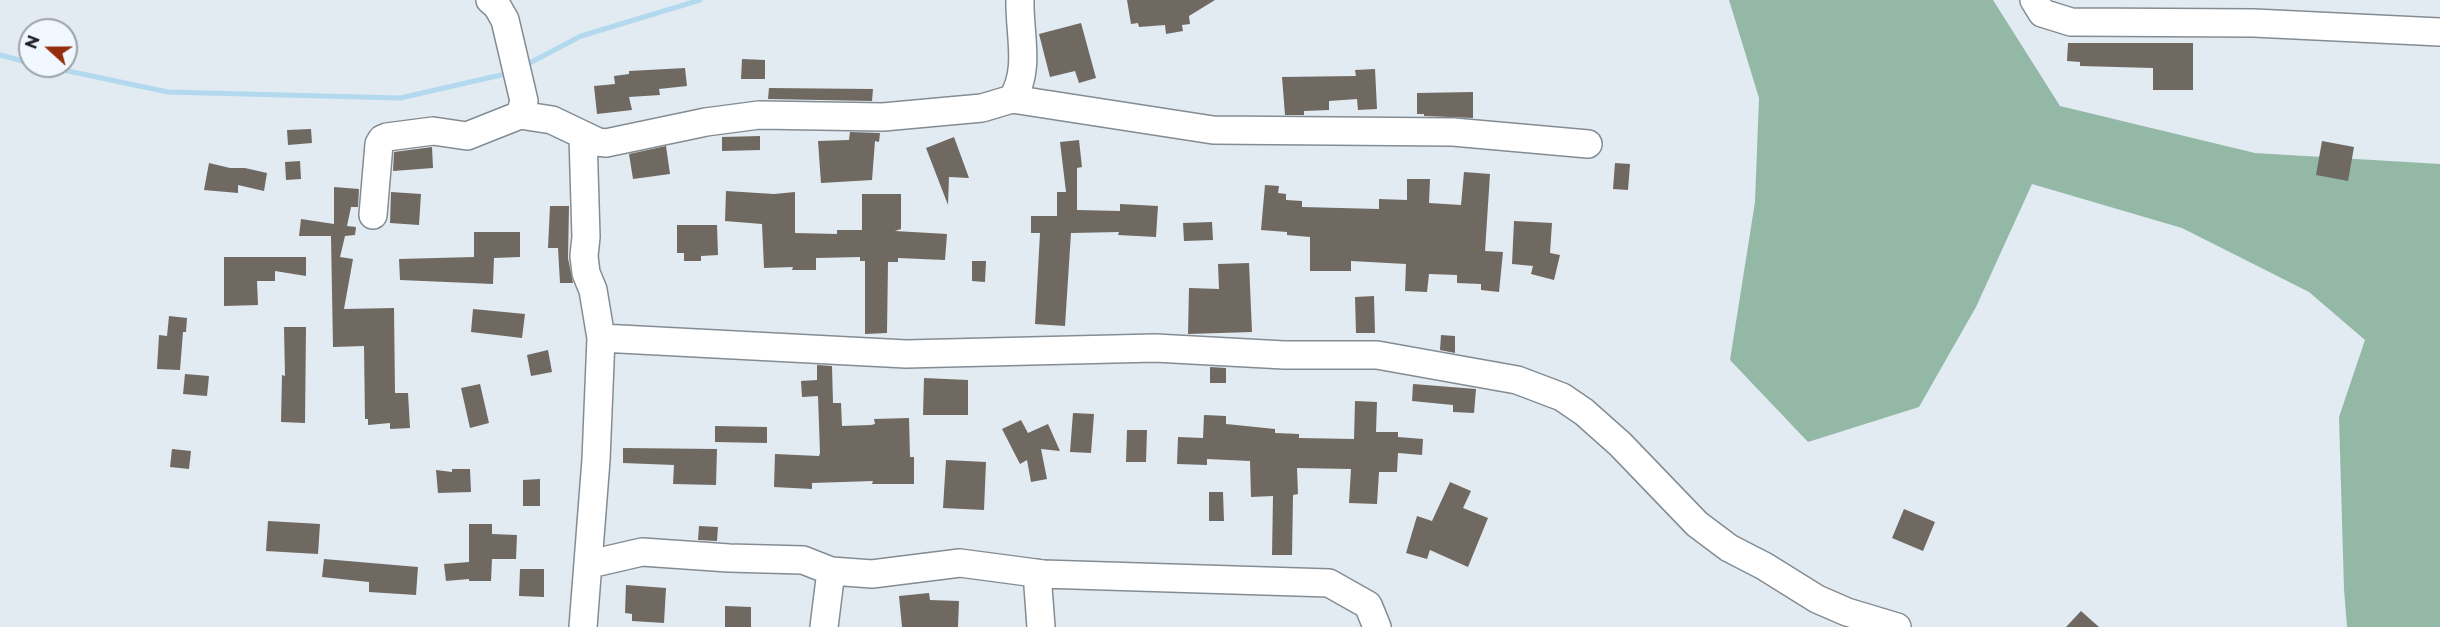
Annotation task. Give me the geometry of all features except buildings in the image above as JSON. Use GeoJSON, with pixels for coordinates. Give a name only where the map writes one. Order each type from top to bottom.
{"type":"FeatureCollection","features":[{"type":"Feature","properties":{"kind":"street"},"geometry":{"type":"LineString","coordinates":[[1012,99],[1023,75],[1020,0]]}},
{"type":"Feature","properties":{"kind":"street"},"geometry":{"type":"LineString","coordinates":[[2034,0],[2042,13],[2071,22],[2254,22],[2440,32]]}},
{"type":"Feature","properties":{"kind":"street"},"geometry":{"type":"LineString","coordinates":[[498,10],[525,101],[520,115]]}},
{"type":"Feature","properties":{"kind":"street"},"geometry":{"type":"LineString","coordinates":[[373,215],[379,144],[382,139],[433,131],[467,136],[520,115],[552,120],[583,136],[606,143],[705,122],[759,115],[883,117],[982,108],[1012,99],[1213,130],[1453,132],[1588,144]]}},
{"type":"Feature","properties":{"kind":"street"},"geometry":{"type":"LineString","coordinates":[[583,136],[586,237],[584,256],[586,273],[593,290],[601,338],[590,564],[583,627]]}},
{"type":"Feature","properties":{"kind":"street"},"geometry":{"type":"LineString","coordinates":[[601,338],[906,354],[1155,348],[1284,355],[1377,355],[1518,380],[1562,397],[1584,412],[1620,444],[1697,524],[1729,548],[1764,566],[1817,599],[1847,612],[1897,627]]}},
{"type":"Feature","properties":{"kind":"street"},"geometry":{"type":"LineString","coordinates":[[590,564],[642,552],[803,560],[831,571],[872,574],[960,563],[1037,573],[1329,583],[1368,605],[1377,627]]}},
{"type":"Feature","properties":{"kind":"street"},"geometry":{"type":"LineString","coordinates":[[824,627],[831,571]]}},
{"type":"Feature","properties":{"kind":"street"},"geometry":{"type":"LineString","coordinates":[[1037,573],[1041,627]]}},
{"type":"Feature","properties":{"kind":"green space"},"geometry":{"type":"Polygon","coordinates":[[[1729,0],[1993,0],[2060,106],[2255,153],[2440,164],[2440,627],[2347,627],[2339,417],[2365,340],[2309,292],[2182,228],[2032,184],[1976,307],[1919,407],[1808,442],[1730,360],[1755,202],[1759,98],[1729,0]]]}},
{"type":"Feature","properties":{"kind":"waterway"},"geometry":{"type":"LineString","coordinates":[[524,66],[581,36],[700,0]]}},
{"type":"Feature","properties":{"kind":"waterway"},"geometry":{"type":"LineString","coordinates":[[0,55],[18,60]]}},
{"type":"Feature","properties":{"kind":"waterway"},"geometry":{"type":"LineString","coordinates":[[78,73],[168,92],[400,98],[510,73]]}}]}
